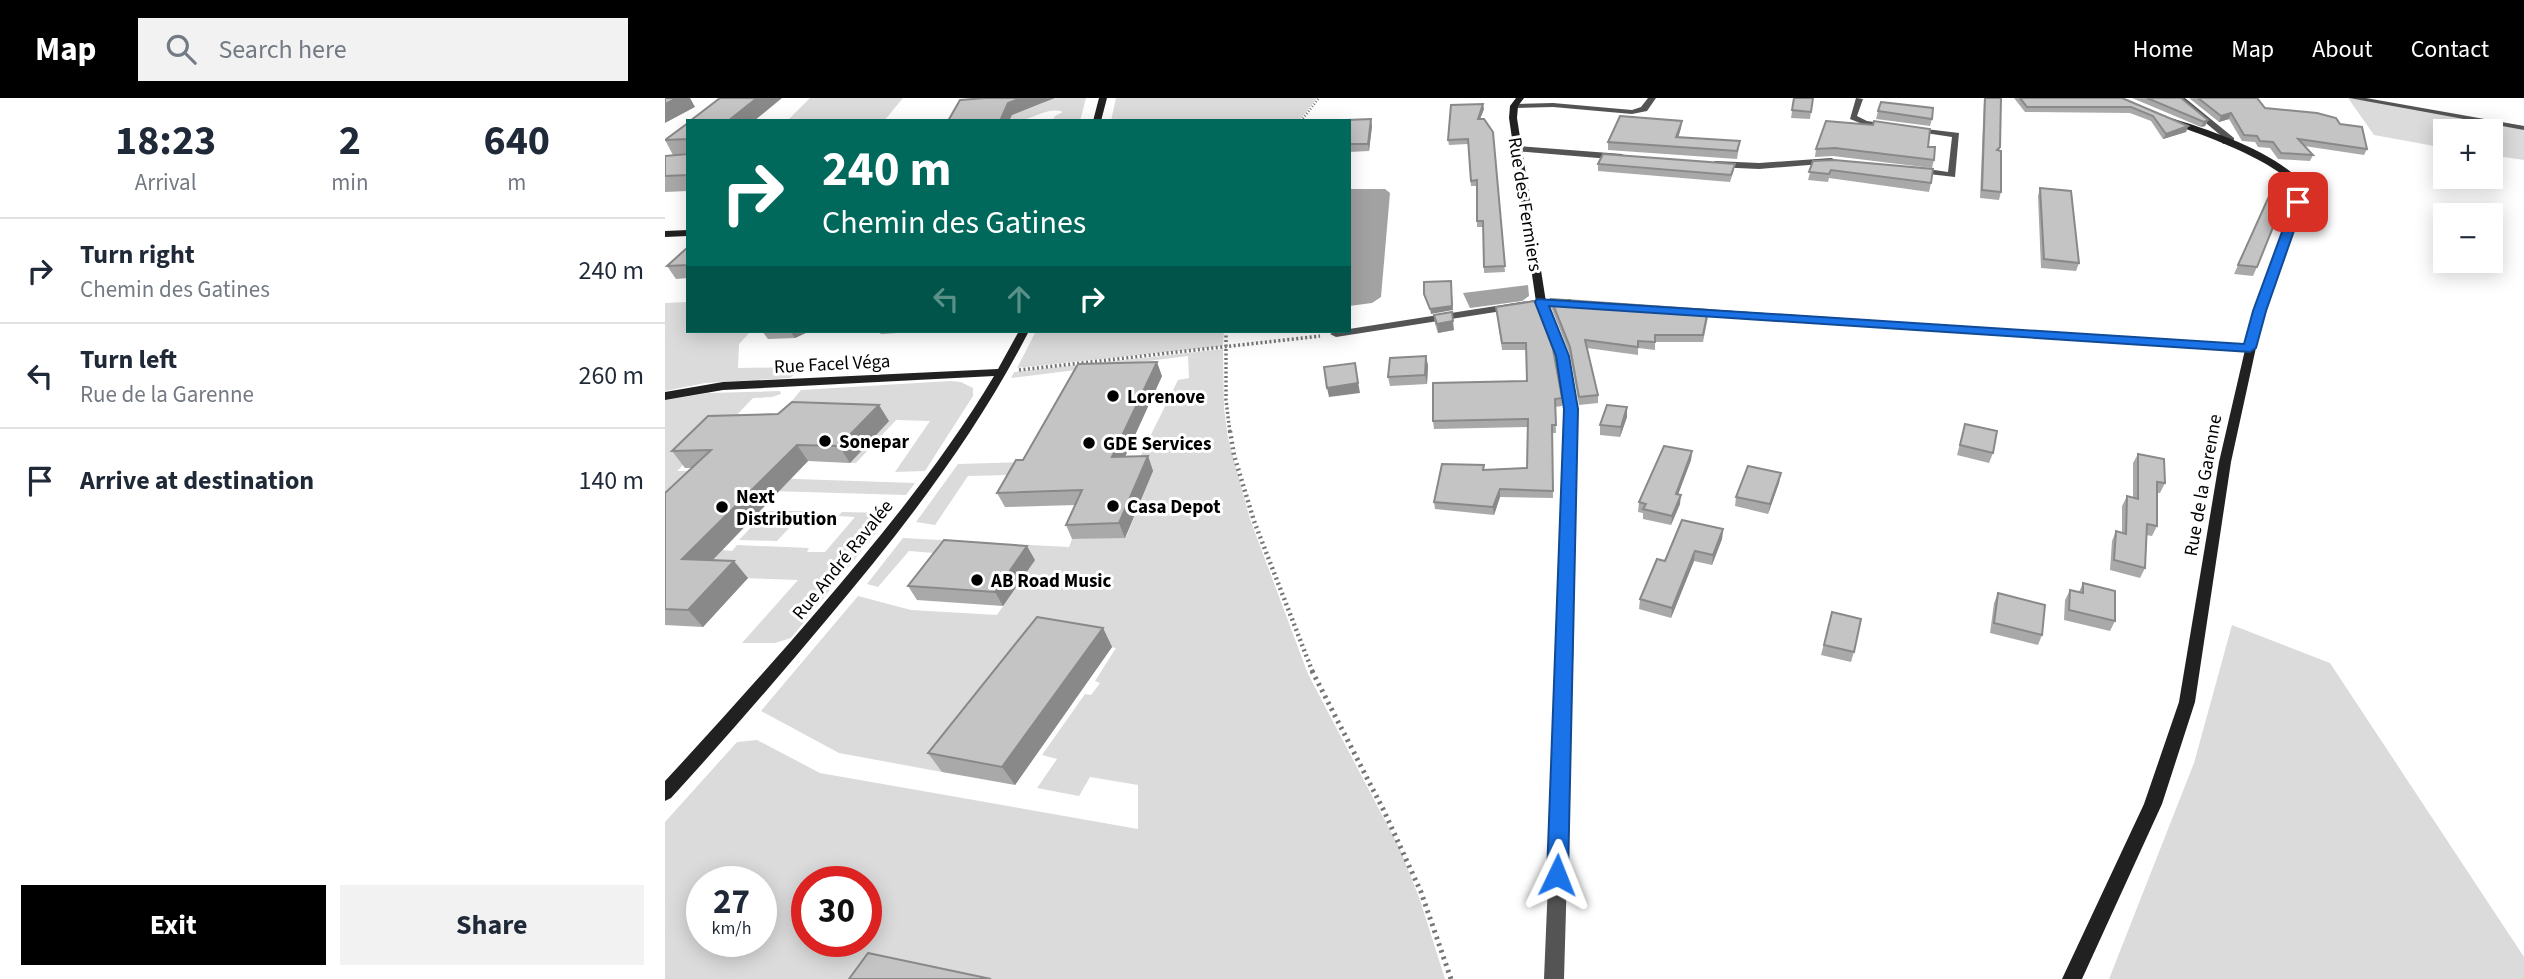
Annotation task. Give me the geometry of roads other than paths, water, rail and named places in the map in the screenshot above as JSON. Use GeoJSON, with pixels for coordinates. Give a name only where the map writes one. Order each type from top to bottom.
{"type":"FeatureCollection","features":[{"type":"Feature","properties":{"kind":"street"},"geometry":{"type":"LineString","coordinates":[[1098,119],[1103,98]]}},
{"type":"Feature","properties":{"kind":"street"},"geometry":{"type":"LineString","coordinates":[[1537,98],[1553,105]]}},
{"type":"Feature","properties":{"kind":"street"},"geometry":{"type":"LineString","coordinates":[[1517,102],[1632,112],[1645,108],[1652,98]]}},
{"type":"Feature","properties":{"kind":"street"},"geometry":{"type":"LineString","coordinates":[[2180,98],[2231,140],[2226,142]]}},
{"type":"Feature","properties":{"kind":"street"},"geometry":{"type":"LineString","coordinates":[[2353,98],[2524,128]]}},
{"type":"Feature","properties":{"kind":"street"},"geometry":{"type":"LineString","coordinates":[[1859,99],[1852,114],[1862,122],[1956,135],[1952,175],[1902,169]]}},
{"type":"Feature","properties":{"kind":"street","name":"Rue des Fermiers"},"geometry":{"type":"LineString","coordinates":[[1517,102],[1513,118],[1541,302],[1562,356],[1571,409],[1554,979]]}},
{"type":"Feature","properties":{"kind":"street","name":"Rue de la Garenne"},"geometry":{"type":"LineString","coordinates":[[2072,979],[2153,804],[2187,702],[2225,462],[2250,348],[2259,311],[2298,202],[2298,182],[2274,164],[2165,118]]}},
{"type":"Feature","properties":{"kind":"street"},"geometry":{"type":"LineString","coordinates":[[1518,149],[1626,157]]}},
{"type":"Feature","properties":{"kind":"street"},"geometry":{"type":"LineString","coordinates":[[1707,163],[1759,166],[1839,162]]}},
{"type":"Feature","properties":{"kind":"street"},"geometry":{"type":"LineString","coordinates":[[665,234],[686,233]]}},
{"type":"Feature","properties":{"kind":"street"},"geometry":{"type":"LineString","coordinates":[[1351,332],[1541,302],[1576,303]]}},
{"type":"Feature","properties":{"kind":"street"},"geometry":{"type":"LineString","coordinates":[[1672,309],[2250,348]]}},
{"type":"Feature","properties":{"kind":"street","name":"Rue André Ravalée"},"geometry":{"type":"LineString","coordinates":[[665,793],[772,674],[881,544],[932,478],[1001,372],[1023,333]]}},
{"type":"Feature","properties":{"kind":"street"},"geometry":{"type":"LineString","coordinates":[[1336,334],[1342,333]]}},
{"type":"Feature","properties":{"kind":"street","name":"Rue Facel Véga"},"geometry":{"type":"LineString","coordinates":[[665,396],[723,386],[1001,372]]}},
{"type":"Feature","properties":{"kind":"place","name":"Lorenove"},"geometry":{"type":"Point","coordinates":[1113,396]}},
{"type":"Feature","properties":{"kind":"place","name":"Sonepar"},"geometry":{"type":"Point","coordinates":[825,441]}},
{"type":"Feature","properties":{"kind":"place","name":"GDE Services"},"geometry":{"type":"Point","coordinates":[1089,443]}},
{"type":"Feature","properties":{"kind":"place","name":"Casa Depot"},"geometry":{"type":"Point","coordinates":[1113,506]}},
{"type":"Feature","properties":{"kind":"place","name":"Next Distribution"},"geometry":{"type":"Point","coordinates":[722,507]}},
{"type":"Feature","properties":{"kind":"place","name":"AB Road Music"},"geometry":{"type":"Point","coordinates":[977,580]}}]}
